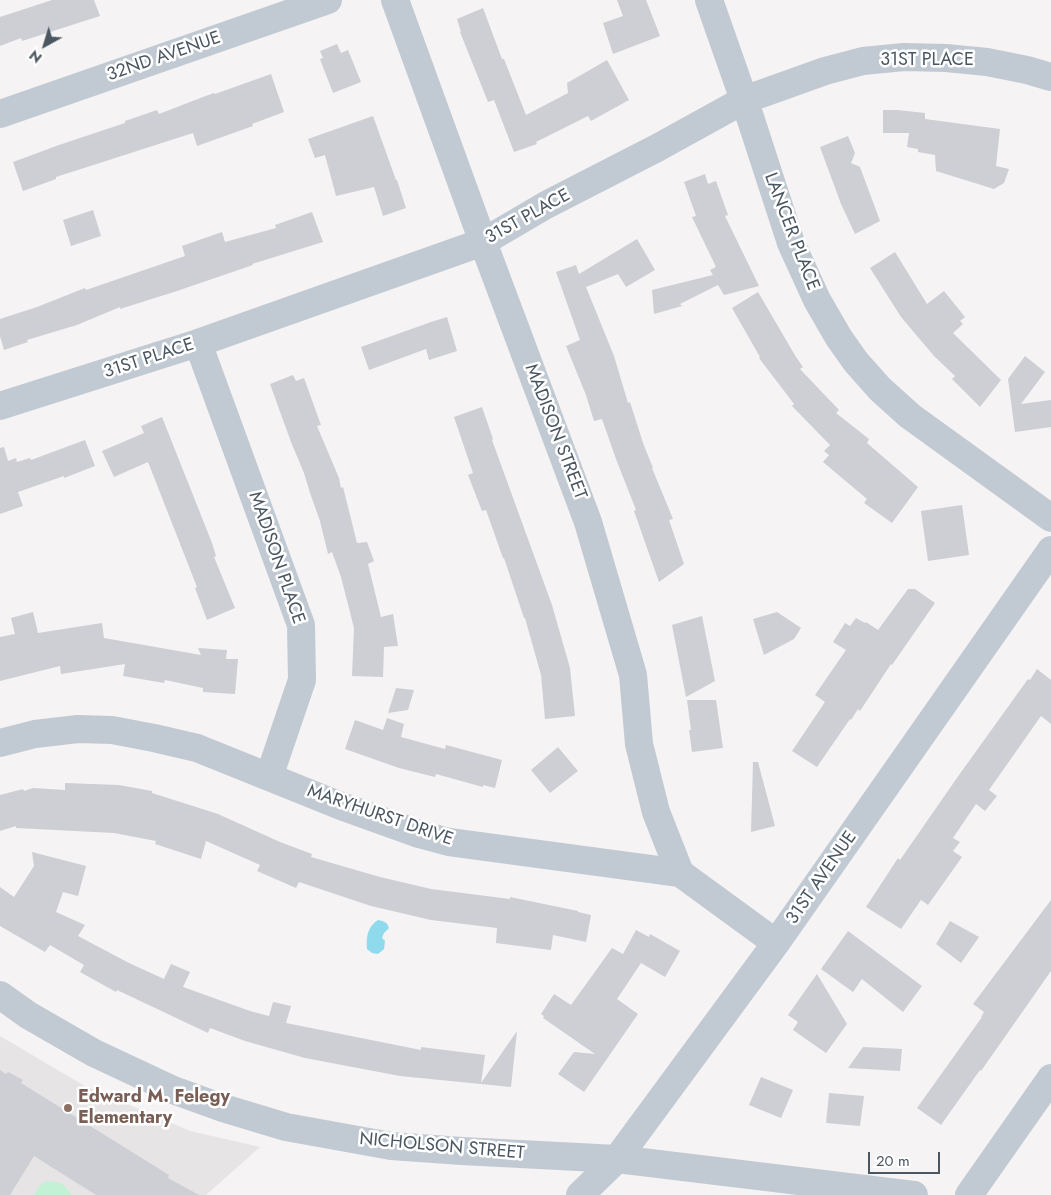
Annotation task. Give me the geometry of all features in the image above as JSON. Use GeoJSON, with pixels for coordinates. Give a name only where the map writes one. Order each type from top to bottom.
{"type":"FeatureCollection","features":[{"type":"Feature","properties":{"kind":"street","name":"32ND AVENUE"},"geometry":{"type":"LineString","coordinates":[[0,114],[328,0]]}},
{"type":"Feature","properties":{"kind":"street","name":"MADISON STREET"},"geometry":{"type":"LineString","coordinates":[[395,0],[482,242],[588,522],[633,675],[639,744],[656,812],[680,873]]}},
{"type":"Feature","properties":{"kind":"street","name":"LANCER PLACE"},"geometry":{"type":"LineString","coordinates":[[709,0],[791,243],[817,300],[839,338],[856,362],[910,416],[1051,518]]}},
{"type":"Feature","properties":{"kind":"street","name":"31ST PLACE"},"geometry":{"type":"LineString","coordinates":[[0,406],[198,343],[482,242],[744,100],[825,71],[863,61],[904,57],[946,58],[987,62],[1051,77]]}},
{"type":"Feature","properties":{"kind":"street","name":"MADISON PLACE"},"geometry":{"type":"LineString","coordinates":[[198,343],[301,625],[302,680],[269,777]]}},
{"type":"Feature","properties":{"kind":"street","name":"31ST AVENUE"},"geometry":{"type":"LineString","coordinates":[[580,1195],[617,1159],[776,943],[1051,550]]}},
{"type":"Feature","properties":{"kind":"street","name":"MARYHURST DRIVE"},"geometry":{"type":"LineString","coordinates":[[0,743],[35,734],[78,729],[112,730],[197,748],[341,806],[420,834],[449,842],[680,873],[776,943]]}},
{"type":"Feature","properties":{"kind":"street","name":"NICHOLSON STREET"},"geometry":{"type":"LineString","coordinates":[[0,995],[28,1015],[94,1053],[173,1090],[223,1108],[286,1127],[391,1146],[617,1159],[914,1195]]}},
{"type":"Feature","properties":{"kind":"street"},"geometry":{"type":"LineString","coordinates":[[969,1195],[1051,1078]]}},
{"type":"Feature","properties":{"kind":"shaded area","name":"Edward M. Felegy Elementary"},"geometry":{"type":"Polygon","coordinates":[[[0,1036],[83,1085],[190,1131],[260,1147],[206,1195],[0,1195],[0,1036]]]}},
{"type":"Feature","properties":{"kind":"green space"},"geometry":{"type":"Polygon","coordinates":[[[47,1181],[62,1184],[71,1195],[35,1195],[39,1186],[47,1181]]]}},
{"type":"Feature","properties":{"kind":"water"},"geometry":{"type":"Polygon","coordinates":[[[378,920],[385,922],[389,928],[382,938],[385,941],[384,949],[378,954],[372,953],[367,949],[367,937],[369,929],[378,920]]]}},
{"type":"Feature","properties":{"kind":"building"},"geometry":{"type":"Polygon","coordinates":[[[52,0],[94,0],[100,16],[22,41],[21,38],[0,46],[0,17],[52,0]]]}},
{"type":"Feature","properties":{"kind":"building"},"geometry":{"type":"Polygon","coordinates":[[[617,0],[646,0],[660,36],[613,54],[603,23],[623,16],[617,0]]]}},
{"type":"Feature","properties":{"kind":"building"},"geometry":{"type":"Polygon","coordinates":[[[483,8],[526,115],[568,93],[567,83],[607,60],[629,100],[591,121],[588,116],[536,142],[537,144],[514,152],[494,100],[488,102],[460,32],[457,19],[483,8]]]}},
{"type":"Feature","properties":{"kind":"building"},"geometry":{"type":"Polygon","coordinates":[[[337,44],[341,53],[348,50],[361,82],[333,93],[320,59],[323,58],[320,51],[337,44]]]}},
{"type":"Feature","properties":{"kind":"building"},"geometry":{"type":"Polygon","coordinates":[[[271,74],[284,112],[252,124],[253,126],[197,146],[193,133],[56,177],[56,179],[23,191],[13,162],[157,110],[159,114],[271,74]]]}},
{"type":"Feature","properties":{"kind":"building"},"geometry":{"type":"Polygon","coordinates":[[[883,110],[925,113],[925,119],[1000,129],[996,166],[1009,169],[1004,183],[994,189],[936,171],[935,155],[918,152],[918,149],[907,147],[909,133],[883,133],[883,110]]]}},
{"type":"Feature","properties":{"kind":"building"},"geometry":{"type":"Polygon","coordinates":[[[373,116],[406,208],[383,216],[374,187],[336,196],[325,155],[315,158],[308,139],[373,116]]]}},
{"type":"Feature","properties":{"kind":"building"},"geometry":{"type":"Polygon","coordinates":[[[848,136],[855,153],[851,163],[860,167],[880,221],[855,234],[841,204],[820,147],[848,136]]]}},
{"type":"Feature","properties":{"kind":"building"},"geometry":{"type":"Polygon","coordinates":[[[705,174],[708,184],[716,181],[728,215],[725,216],[759,286],[724,295],[718,285],[680,304],[682,306],[654,314],[652,290],[713,275],[710,270],[716,267],[692,217],[696,216],[684,182],[705,174]]]}},
{"type":"Feature","properties":{"kind":"building"},"geometry":{"type":"Polygon","coordinates":[[[93,210],[101,236],[71,246],[63,220],[93,210]]]}},
{"type":"Feature","properties":{"kind":"building"},"geometry":{"type":"Polygon","coordinates":[[[312,212],[323,242],[252,264],[177,291],[120,309],[120,307],[77,325],[27,340],[28,342],[4,350],[0,336],[0,319],[85,288],[86,290],[185,256],[182,246],[222,232],[225,242],[276,228],[275,225],[312,212]]]}},
{"type":"Feature","properties":{"kind":"building"},"geometry":{"type":"Polygon","coordinates":[[[637,239],[655,270],[626,287],[618,274],[586,287],[614,356],[628,403],[630,402],[652,468],[673,519],[669,520],[684,564],[659,582],[634,511],[636,510],[602,419],[594,421],[586,395],[566,346],[580,340],[556,272],[576,265],[579,274],[637,239]]]}},
{"type":"Feature","properties":{"kind":"building"},"geometry":{"type":"Polygon","coordinates":[[[895,252],[927,304],[944,291],[965,317],[960,321],[963,324],[953,333],[1001,380],[980,407],[952,379],[955,376],[934,356],[901,317],[870,268],[895,252]]]}},
{"type":"Feature","properties":{"kind":"building"},"geometry":{"type":"Polygon","coordinates":[[[758,292],[803,367],[800,369],[839,410],[836,413],[869,439],[867,443],[918,487],[892,523],[864,503],[867,499],[823,462],[829,455],[824,451],[830,445],[792,406],[794,404],[759,358],[732,308],[758,292]]]}},
{"type":"Feature","properties":{"kind":"building"},"geometry":{"type":"Polygon","coordinates":[[[447,317],[457,351],[429,360],[426,349],[369,370],[361,347],[447,317]]]}},
{"type":"Feature","properties":{"kind":"building"},"geometry":{"type":"Polygon","coordinates":[[[1025,356],[1045,372],[1021,404],[1051,400],[1051,427],[1015,432],[1008,379],[1025,356]]]}},
{"type":"Feature","properties":{"kind":"building"},"geometry":{"type":"Polygon","coordinates":[[[293,375],[296,381],[304,378],[321,425],[317,426],[339,478],[341,488],[343,487],[357,543],[367,542],[374,561],[368,564],[381,617],[393,614],[398,646],[384,647],[383,677],[352,676],[354,628],[341,577],[332,552],[328,554],[320,521],[304,473],[270,384],[293,375]]]}},
{"type":"Feature","properties":{"kind":"building"},"geometry":{"type":"Polygon","coordinates":[[[482,407],[492,440],[552,605],[570,668],[575,716],[545,719],[541,675],[525,618],[486,510],[482,511],[468,475],[473,473],[454,417],[482,407]]]}},
{"type":"Feature","properties":{"kind":"building"},"geometry":{"type":"Polygon","coordinates":[[[162,417],[212,543],[216,556],[214,557],[235,608],[207,620],[195,588],[197,587],[148,462],[114,477],[102,451],[144,433],[141,426],[162,417]]]}},
{"type":"Feature","properties":{"kind":"building"},"geometry":{"type":"Polygon","coordinates":[[[85,440],[95,466],[18,492],[23,506],[0,514],[0,448],[4,447],[8,461],[16,458],[17,462],[30,458],[31,460],[85,440]]]}},
{"type":"Feature","properties":{"kind":"building"},"geometry":{"type":"Polygon","coordinates":[[[962,505],[969,555],[928,561],[921,511],[962,505]]]}},
{"type":"Feature","properties":{"kind":"building"},"geometry":{"type":"Polygon","coordinates":[[[908,589],[915,589],[935,603],[860,711],[858,709],[850,719],[817,767],[792,751],[825,702],[815,695],[846,650],[833,642],[845,623],[850,626],[856,618],[878,630],[908,589]]]}},
{"type":"Feature","properties":{"kind":"building"},"geometry":{"type":"Polygon","coordinates":[[[33,612],[38,633],[102,623],[104,638],[201,655],[198,648],[227,650],[226,659],[238,659],[235,694],[203,692],[203,688],[165,680],[164,683],[123,676],[125,664],[61,674],[60,666],[0,681],[0,637],[15,634],[11,618],[33,612]]]}},
{"type":"Feature","properties":{"kind":"building"},"geometry":{"type":"Polygon","coordinates":[[[777,612],[801,628],[794,639],[764,655],[753,619],[777,612]]]}},
{"type":"Feature","properties":{"kind":"building"},"geometry":{"type":"Polygon","coordinates":[[[702,616],[715,681],[686,697],[672,625],[702,616]]]}},
{"type":"Feature","properties":{"kind":"building"},"geometry":{"type":"Polygon","coordinates":[[[1037,669],[1051,680],[1051,724],[1041,716],[989,790],[997,796],[985,811],[976,804],[953,838],[960,842],[953,851],[962,857],[928,905],[921,900],[901,929],[866,907],[898,858],[900,860],[959,775],[1037,669]]]}},
{"type":"Feature","properties":{"kind":"building"},"geometry":{"type":"Polygon","coordinates":[[[396,688],[414,690],[408,710],[388,713],[396,688]]]}},
{"type":"Feature","properties":{"kind":"building"},"geometry":{"type":"Polygon","coordinates":[[[687,700],[716,700],[723,748],[692,752],[687,700]]]}},
{"type":"Feature","properties":{"kind":"building"},"geometry":{"type":"Polygon","coordinates":[[[387,718],[404,724],[401,737],[445,749],[446,745],[502,760],[495,788],[483,785],[483,787],[436,774],[435,777],[399,768],[345,749],[355,720],[383,730],[387,718]]]}},
{"type":"Feature","properties":{"kind":"building"},"geometry":{"type":"Polygon","coordinates":[[[558,747],[578,771],[550,793],[531,770],[558,747]]]}},
{"type":"Feature","properties":{"kind":"building"},"geometry":{"type":"Polygon","coordinates":[[[753,762],[758,762],[775,826],[751,832],[753,762]]]}},
{"type":"Feature","properties":{"kind":"building"},"geometry":{"type":"Polygon","coordinates":[[[65,783],[119,785],[152,791],[152,793],[218,814],[312,854],[311,857],[380,877],[431,889],[510,899],[510,897],[578,911],[591,915],[586,942],[553,935],[551,950],[496,943],[497,928],[431,920],[371,906],[299,882],[296,888],[257,871],[260,865],[206,841],[201,859],[155,844],[156,841],[114,833],[16,828],[16,826],[0,831],[0,795],[33,788],[65,790],[65,783]]]}},
{"type":"Feature","properties":{"kind":"building"},"geometry":{"type":"Polygon","coordinates":[[[32,852],[86,866],[78,896],[63,892],[56,912],[85,925],[78,936],[129,963],[164,979],[171,964],[190,972],[183,987],[250,1011],[269,1016],[273,1002],[291,1006],[286,1023],[421,1050],[421,1047],[485,1055],[481,1083],[517,1031],[511,1087],[400,1076],[305,1058],[245,1041],[210,1028],[208,1033],[117,990],[116,992],[80,972],[84,965],[50,945],[45,952],[0,926],[0,887],[14,897],[34,866],[32,852]]]}},
{"type":"Feature","properties":{"kind":"building"},"geometry":{"type":"Polygon","coordinates":[[[1051,900],[1051,971],[941,1125],[917,1108],[982,1017],[984,1012],[973,1004],[1051,900]]]}},
{"type":"Feature","properties":{"kind":"building"},"geometry":{"type":"Polygon","coordinates":[[[950,921],[979,937],[961,963],[936,944],[950,921]]]}},
{"type":"Feature","properties":{"kind":"building"},"geometry":{"type":"Polygon","coordinates":[[[636,930],[649,937],[650,934],[680,951],[665,977],[641,963],[617,999],[638,1014],[584,1092],[558,1074],[574,1052],[595,1054],[543,1018],[544,1016],[541,1014],[554,994],[571,1005],[612,948],[623,954],[636,930]]]}},
{"type":"Feature","properties":{"kind":"building"},"geometry":{"type":"Polygon","coordinates":[[[848,931],[922,986],[903,1012],[862,979],[853,992],[821,969],[848,931]]]}},
{"type":"Feature","properties":{"kind":"building"},"geometry":{"type":"Polygon","coordinates":[[[817,974],[847,1024],[826,1053],[793,1030],[798,1022],[788,1015],[817,974]]]}},
{"type":"Feature","properties":{"kind":"building"},"geometry":{"type":"Polygon","coordinates":[[[863,1047],[902,1049],[900,1071],[848,1068],[863,1047]]]}},
{"type":"Feature","properties":{"kind":"building"},"geometry":{"type":"Polygon","coordinates":[[[0,1070],[23,1080],[21,1083],[169,1175],[168,1178],[199,1195],[96,1195],[34,1156],[10,1195],[0,1195],[0,1070]]]}},
{"type":"Feature","properties":{"kind":"building"},"geometry":{"type":"Polygon","coordinates":[[[761,1077],[793,1090],[781,1118],[749,1105],[761,1077]]]}},
{"type":"Feature","properties":{"kind":"building"},"geometry":{"type":"Polygon","coordinates":[[[829,1093],[864,1096],[860,1126],[826,1123],[829,1093]]]}},
{"type":"Feature","properties":{"kind":"place","name":"Edward M. Felegy Elementary"},"geometry":{"type":"Point","coordinates":[68,1108]}}]}
